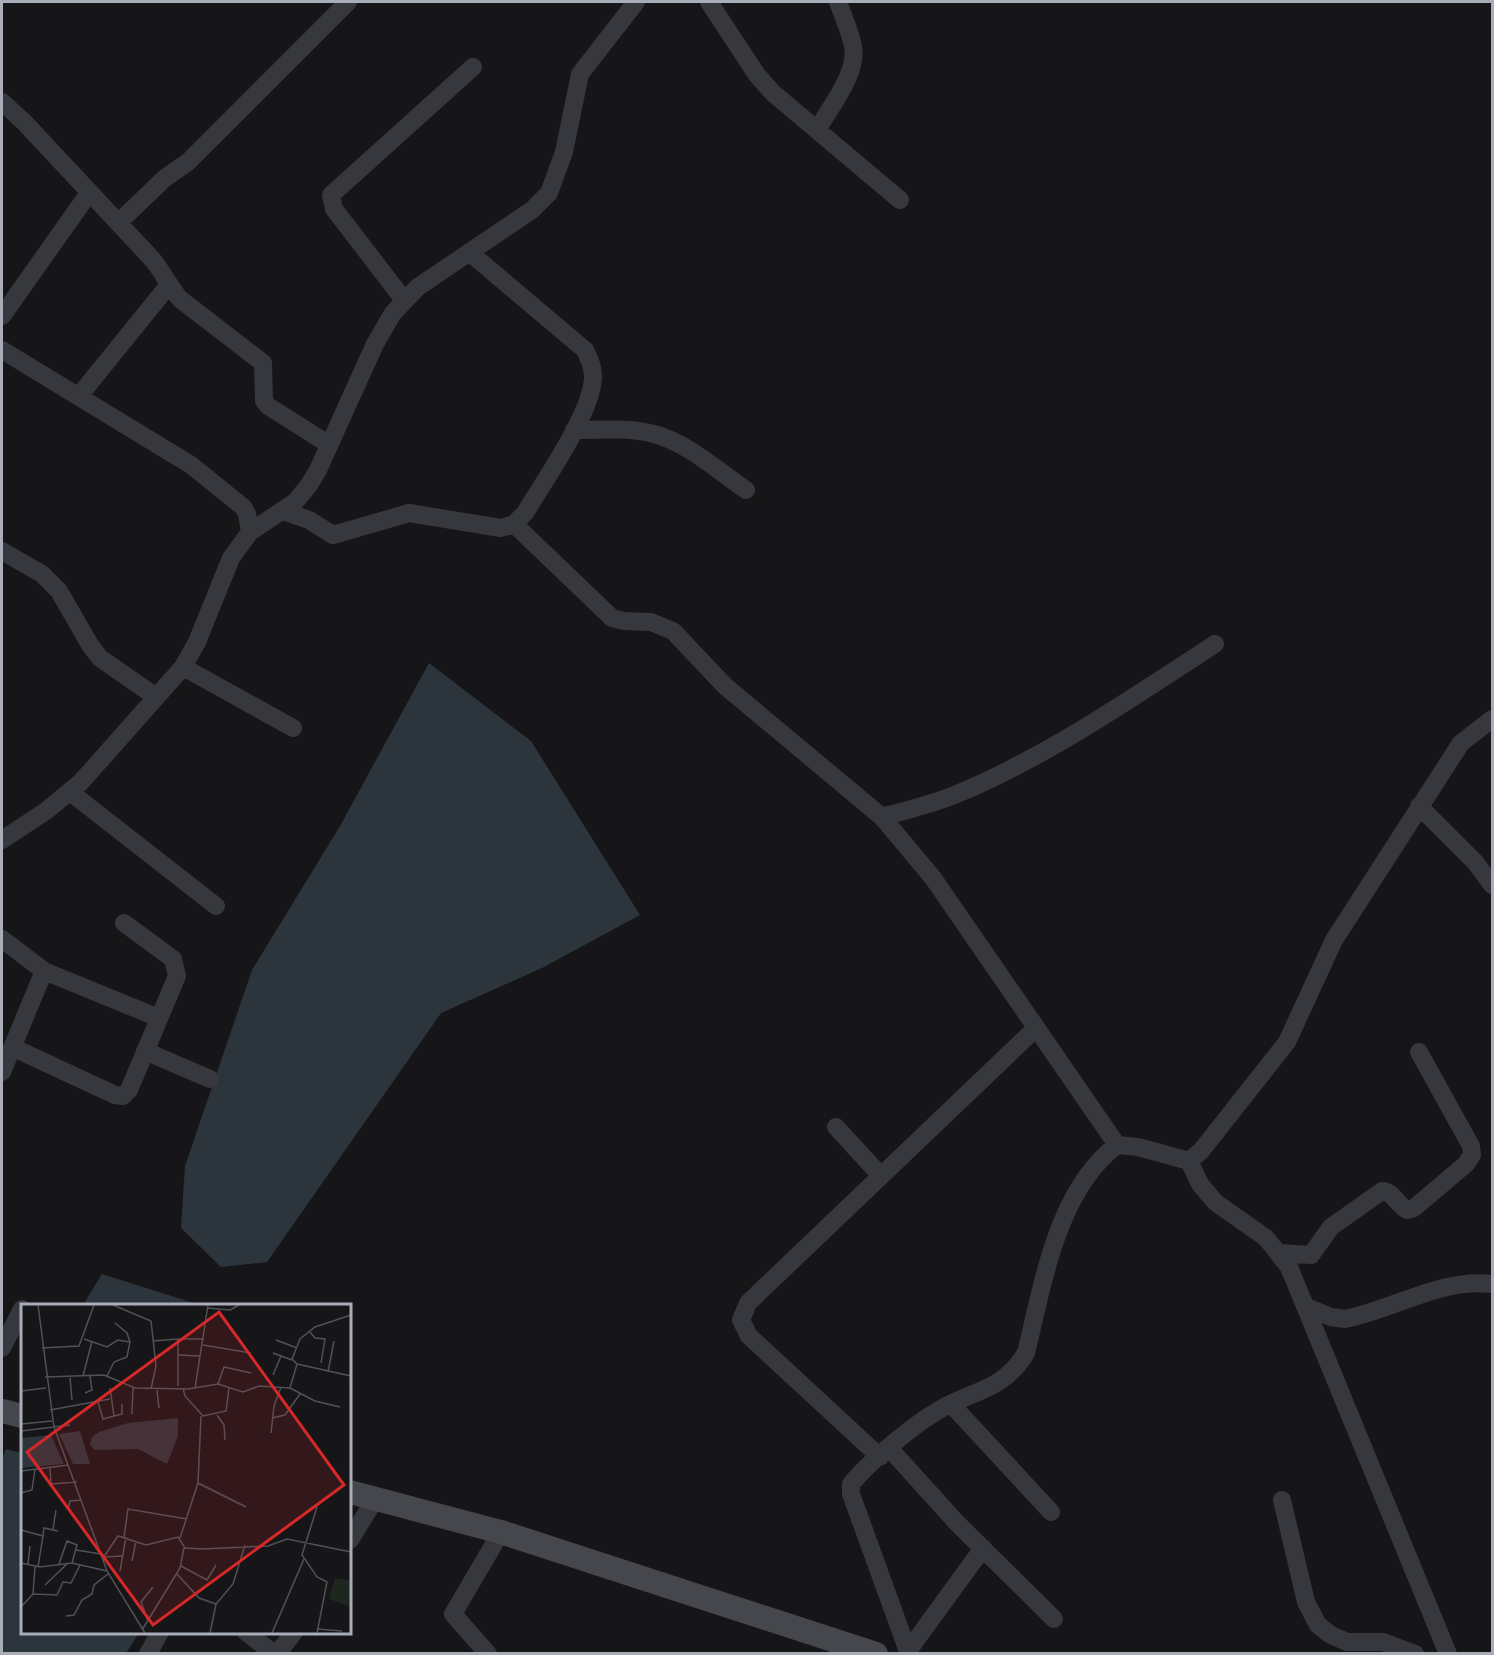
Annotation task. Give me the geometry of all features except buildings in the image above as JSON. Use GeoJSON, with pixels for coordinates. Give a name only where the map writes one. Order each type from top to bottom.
{"type":"FeatureCollection","features":[{"type":"Feature","properties":{"kind":"main road"},"geometry":{"type":"LineString","coordinates":[[2,1411],[21,1416]]}},
{"type":"Feature","properties":{"kind":"main road"},"geometry":{"type":"LineString","coordinates":[[351,1492],[501,1532],[876,1653]]}},
{"type":"Feature","properties":{"kind":"street"},"geometry":{"type":"LineString","coordinates":[[118,223],[153,189],[188,162],[348,2]]}},
{"type":"Feature","properties":{"kind":"street"},"geometry":{"type":"LineString","coordinates":[[2,840],[81,782],[183,667],[197,642],[231,558],[250,532],[283,512],[309,485],[375,344],[404,300],[469,252],[532,210],[549,193],[564,152],[573,96],[580,74],[636,2]]}},
{"type":"Feature","properties":{"kind":"street"},"geometry":{"type":"LineString","coordinates":[[709,2],[757,75],[817,130],[900,200]]}},
{"type":"Feature","properties":{"kind":"street"},"geometry":{"type":"LineString","coordinates":[[817,130],[850,72],[853,61],[853,47],[838,2]]}},
{"type":"Feature","properties":{"kind":"street"},"geometry":{"type":"LineString","coordinates":[[404,300],[334,209],[331,195],[473,67]]}},
{"type":"Feature","properties":{"kind":"street"},"geometry":{"type":"LineString","coordinates":[[2,102],[24,122],[162,271],[168,286],[180,299],[263,363],[264,400],[268,406],[328,444]]}},
{"type":"Feature","properties":{"kind":"street"},"geometry":{"type":"LineString","coordinates":[[2,315],[89,193]]}},
{"type":"Feature","properties":{"kind":"street"},"geometry":{"type":"LineString","coordinates":[[283,512],[309,520],[333,535],[409,513],[425,513],[501,528],[514,524],[525,513],[574,430],[593,378],[591,363],[585,350],[469,252]]}},
{"type":"Feature","properties":{"kind":"street"},"geometry":{"type":"LineString","coordinates":[[79,396],[168,286]]}},
{"type":"Feature","properties":{"kind":"street"},"geometry":{"type":"LineString","coordinates":[[2,350],[191,465],[243,507],[247,514],[250,532]]}},
{"type":"Feature","properties":{"kind":"street"},"geometry":{"type":"LineString","coordinates":[[574,430],[633,430],[656,434],[683,448],[746,490]]}},
{"type":"Feature","properties":{"kind":"street"},"geometry":{"type":"LineString","coordinates":[[514,524],[612,618],[651,622],[674,631],[725,686],[882,817],[933,878],[1117,1145]]}},
{"type":"Feature","properties":{"kind":"street"},"geometry":{"type":"LineString","coordinates":[[2,551],[42,574],[60,591],[90,645],[100,658],[156,697]]}},
{"type":"Feature","properties":{"kind":"street"},"geometry":{"type":"LineString","coordinates":[[882,817],[953,795],[984,782],[1128,701],[1215,644]]}},
{"type":"Feature","properties":{"kind":"street"},"geometry":{"type":"LineString","coordinates":[[183,667],[292,728]]}},
{"type":"Feature","properties":{"kind":"street"},"geometry":{"type":"LineString","coordinates":[[1189,1161],[1202,1151],[1287,1042],[1334,940],[1419,806],[1461,743],[1492,719]]}},
{"type":"Feature","properties":{"kind":"street"},"geometry":{"type":"LineString","coordinates":[[70,792],[216,906]]}},
{"type":"Feature","properties":{"kind":"street"},"geometry":{"type":"LineString","coordinates":[[1419,806],[1475,862],[1492,885]]}},
{"type":"Feature","properties":{"kind":"street"},"geometry":{"type":"LineString","coordinates":[[14,1048],[115,1095],[123,1095],[129,1090],[177,976],[177,966],[173,959],[124,923]]}},
{"type":"Feature","properties":{"kind":"street"},"geometry":{"type":"LineString","coordinates":[[2,939],[44,971],[159,1018]]}},
{"type":"Feature","properties":{"kind":"street"},"geometry":{"type":"LineString","coordinates":[[2,1072],[14,1048],[44,971]]}},
{"type":"Feature","properties":{"kind":"street"},"geometry":{"type":"LineString","coordinates":[[1036,1028],[748,1303],[741,1320],[749,1336],[885,1453],[1054,1619]]}},
{"type":"Feature","properties":{"kind":"street"},"geometry":{"type":"LineString","coordinates":[[145,1052],[210,1079]]}},
{"type":"Feature","properties":{"kind":"street"},"geometry":{"type":"LineString","coordinates":[[1278,1252],[1311,1255],[1331,1227],[1382,1191],[1391,1195],[1401,1207],[1407,1210],[1414,1208],[1466,1164],[1472,1155],[1471,1146],[1419,1052]]}},
{"type":"Feature","properties":{"kind":"street"},"geometry":{"type":"LineString","coordinates":[[836,1127],[881,1176]]}},
{"type":"Feature","properties":{"kind":"street"},"geometry":{"type":"LineString","coordinates":[[909,1652],[850,1494],[851,1484],[925,1419],[951,1404],[990,1388],[1017,1368],[1026,1353],[1053,1246],[1064,1218],[1095,1165],[1117,1145],[1138,1147],[1189,1161],[1200,1184],[1215,1202],[1266,1238],[1289,1267],[1448,1653]]}},
{"type":"Feature","properties":{"kind":"street"},"geometry":{"type":"LineString","coordinates":[[1307,1307],[1331,1317],[1345,1319],[1444,1288],[1481,1283],[1492,1284]]}},
{"type":"Feature","properties":{"kind":"street"},"geometry":{"type":"LineString","coordinates":[[2,1348],[21,1311]]}},
{"type":"Feature","properties":{"kind":"street"},"geometry":{"type":"LineString","coordinates":[[951,1404],[1051,1512]]}},
{"type":"Feature","properties":{"kind":"street"},"geometry":{"type":"LineString","coordinates":[[351,1538],[375,1498]]}},
{"type":"Feature","properties":{"kind":"street"},"geometry":{"type":"LineString","coordinates":[[1282,1500],[1306,1602],[1318,1625],[1331,1635],[1347,1642],[1383,1642],[1416,1653]]}},
{"type":"Feature","properties":{"kind":"street"},"geometry":{"type":"LineString","coordinates":[[488,1653],[453,1614],[501,1532]]}},
{"type":"Feature","properties":{"kind":"street"},"geometry":{"type":"LineString","coordinates":[[909,1652],[982,1548]]}},
{"type":"Feature","properties":{"kind":"street"},"geometry":{"type":"LineString","coordinates":[[148,1653],[159,1634]]}},
{"type":"Feature","properties":{"kind":"street"},"geometry":{"type":"LineString","coordinates":[[248,1634],[267,1651],[278,1653],[292,1634]]}},
{"type":"Feature","properties":{"kind":"shaded area"},"geometry":{"type":"Polygon","coordinates":[[[429,663],[531,741],[640,915],[542,968],[441,1013],[267,1262],[221,1267],[181,1228],[185,1166],[252,970],[340,826],[429,663]]]}},
{"type":"Feature","properties":{"kind":"shaded area"},"geometry":{"type":"Polygon","coordinates":[[[102,1274],[197,1304],[84,1304],[102,1274]]]}},
{"type":"Feature","properties":{"kind":"shaded area"},"geometry":{"type":"Polygon","coordinates":[[[6,1449],[21,1453],[21,1634],[138,1634],[126,1653],[2,1653],[2,1458],[6,1449]]]}}]}
